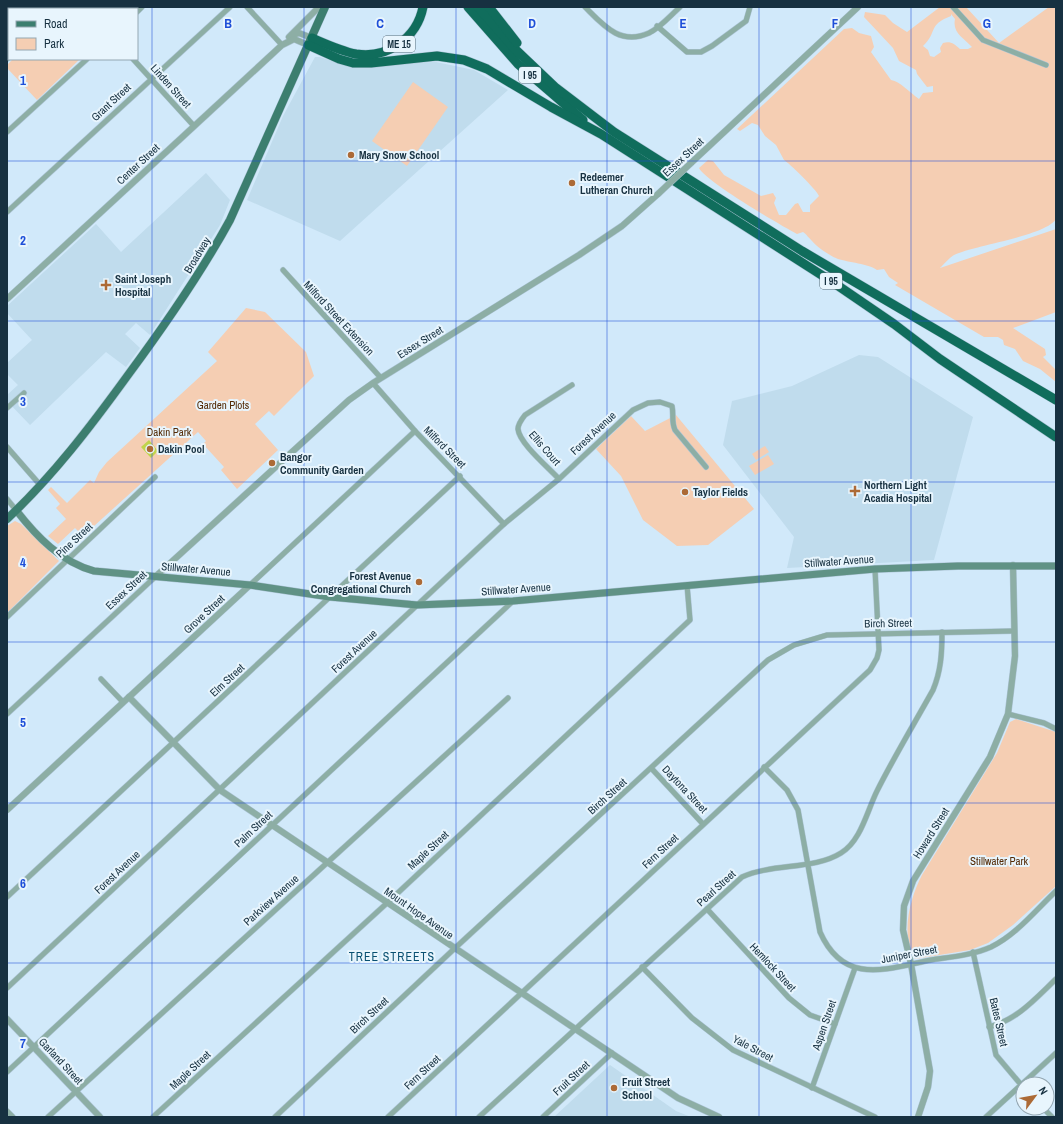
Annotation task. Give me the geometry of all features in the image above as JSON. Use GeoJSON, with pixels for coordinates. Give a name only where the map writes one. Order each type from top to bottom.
{"type":"FeatureCollection","features":[{"type":"Feature","properties":{"kind":"highway","name":"ME 15"},"geometry":{"type":"LineString","coordinates":[[310,42],[356,54],[382,52],[398,45],[409,36],[417,24],[422,7]]}},
{"type":"Feature","properties":{"kind":"highway","name":"I 95"},"geometry":{"type":"LineString","coordinates":[[468,7],[522,68],[601,134],[834,283],[894,324],[940,359],[1056,437]]}},
{"type":"Feature","properties":{"kind":"highway","name":"I 95"},"geometry":{"type":"LineString","coordinates":[[478,7],[493,25],[528,61],[581,107],[631,142],[802,251],[1056,400]]}},
{"type":"Feature","properties":{"kind":"highway"},"geometry":{"type":"LineString","coordinates":[[489,7],[522,49],[528,61]]}},
{"type":"Feature","properties":{"kind":"highway"},"geometry":{"type":"LineString","coordinates":[[310,42],[339,59],[358,63],[431,56],[470,62],[494,72],[551,107],[601,134]]}},
{"type":"Feature","properties":{"kind":"main road","name":"Broadway"},"geometry":{"type":"LineString","coordinates":[[7,519],[41,486],[123,382],[167,321],[212,252],[230,220],[325,7]]}},
{"type":"Feature","properties":{"kind":"main road","name":"Stillwater Avenue"},"geometry":{"type":"LineString","coordinates":[[16,510],[51,548],[67,560],[94,571],[250,585],[330,597],[418,606],[513,601],[875,569],[1013,565],[1056,566]]}},
{"type":"Feature","properties":{"kind":"street","name":"Grant Street"},"geometry":{"type":"LineString","coordinates":[[7,212],[230,7]]}},
{"type":"Feature","properties":{"kind":"street"},"geometry":{"type":"LineString","coordinates":[[247,7],[282,45],[294,39],[310,42]]}},
{"type":"Feature","properties":{"kind":"street","name":"Center Street"},"geometry":{"type":"LineString","coordinates":[[8,294],[282,45],[319,7]]}},
{"type":"Feature","properties":{"kind":"street"},"geometry":{"type":"LineString","coordinates":[[585,7],[606,28],[615,33],[630,36],[649,33],[680,7]]}},
{"type":"Feature","properties":{"kind":"street"},"geometry":{"type":"LineString","coordinates":[[657,26],[687,52],[701,52],[746,21],[750,7]]}},
{"type":"Feature","properties":{"kind":"street","name":"Essex Street"},"geometry":{"type":"LineString","coordinates":[[7,714],[349,400],[373,383],[622,226],[858,7]]}},
{"type":"Feature","properties":{"kind":"street"},"geometry":{"type":"LineString","coordinates":[[953,7],[983,40],[1046,65]]}},
{"type":"Feature","properties":{"kind":"street"},"geometry":{"type":"LineString","coordinates":[[289,37],[297,33],[310,42]]}},
{"type":"Feature","properties":{"kind":"street"},"geometry":{"type":"LineString","coordinates":[[7,132],[86,60]]}},
{"type":"Feature","properties":{"kind":"street","name":"Linden Street"},"geometry":{"type":"LineString","coordinates":[[135,60],[194,126]]}},
{"type":"Feature","properties":{"kind":"street","name":"Milford Street Extension"},"geometry":{"type":"LineString","coordinates":[[283,270],[381,378]]}},
{"type":"Feature","properties":{"kind":"street","name":"Milford Street"},"geometry":{"type":"LineString","coordinates":[[373,383],[415,431],[460,476],[504,524]]}},
{"type":"Feature","properties":{"kind":"street","name":"Ellis Court"},"geometry":{"type":"LineString","coordinates":[[559,479],[522,439],[518,430],[519,422],[525,415],[572,385]]}},
{"type":"Feature","properties":{"kind":"street"},"geometry":{"type":"LineString","coordinates":[[7,408],[24,393]]}},
{"type":"Feature","properties":{"kind":"street","name":"Forest Avenue"},"geometry":{"type":"LineString","coordinates":[[7,988],[418,606],[504,524],[559,479],[632,410],[648,403],[660,402],[672,406],[674,413],[672,423],[675,430],[706,467]]}},
{"type":"Feature","properties":{"kind":"street","name":"Grove Street"},"geometry":{"type":"LineString","coordinates":[[7,810],[415,431]]}},
{"type":"Feature","properties":{"kind":"street"},"geometry":{"type":"LineString","coordinates":[[7,447],[41,486]]}},
{"type":"Feature","properties":{"kind":"street","name":"Elm Street"},"geometry":{"type":"LineString","coordinates":[[7,897],[174,744],[460,476]]}},
{"type":"Feature","properties":{"kind":"street","name":"Pine Street"},"geometry":{"type":"LineString","coordinates":[[7,617],[155,477]]}},
{"type":"Feature","properties":{"kind":"street","name":"Stillwater Avenue"},"geometry":{"type":"LineString","coordinates":[[7,499],[16,510]]}},
{"type":"Feature","properties":{"kind":"street","name":"Howard Street"},"geometry":{"type":"LineString","coordinates":[[918,1117],[928,1087],[930,1071],[911,964],[903,930],[903,917],[907,895],[913,881],[990,757],[1008,714],[1015,656],[1013,565]]}},
{"type":"Feature","properties":{"kind":"street","name":"Fern Street"},"geometry":{"type":"LineString","coordinates":[[388,1117],[870,670],[877,658],[879,650],[875,569]]}},
{"type":"Feature","properties":{"kind":"street","name":"Maple Street"},"geometry":{"type":"LineString","coordinates":[[153,1117],[387,903],[690,620],[687,585]]}},
{"type":"Feature","properties":{"kind":"street","name":"Palm Street"},"geometry":{"type":"LineString","coordinates":[[7,1072],[513,601]]}},
{"type":"Feature","properties":{"kind":"street","name":"Birch Street"},"geometry":{"type":"LineString","coordinates":[[275,1117],[454,949],[768,660],[794,645],[827,635],[1014,631]]}},
{"type":"Feature","properties":{"kind":"street","name":"Pearl Street"},"geometry":{"type":"LineString","coordinates":[[479,1117],[574,1030],[584,1023],[642,967],[742,877],[754,872],[773,868],[808,864],[828,859],[841,854],[851,845],[876,792],[933,690],[939,675],[942,659],[942,632]]}},
{"type":"Feature","properties":{"kind":"street"},"geometry":{"type":"LineString","coordinates":[[101,679],[123,702]]}},
{"type":"Feature","properties":{"kind":"street","name":"Mount Hope Avenue"},"geometry":{"type":"LineString","coordinates":[[129,697],[220,790],[454,949],[522,993],[574,1030],[612,1053],[678,1098],[719,1117]]}},
{"type":"Feature","properties":{"kind":"street","name":"Parkview Avenue"},"geometry":{"type":"LineString","coordinates":[[48,1117],[508,698]]}},
{"type":"Feature","properties":{"kind":"street"},"geometry":{"type":"LineString","coordinates":[[1008,714],[1044,723],[1056,729]]}},
{"type":"Feature","properties":{"kind":"street","name":"Juniper Street"},"geometry":{"type":"LineString","coordinates":[[764,767],[787,790],[793,798],[798,810],[820,932],[824,941],[835,955],[855,968],[877,971],[973,952],[992,946],[1011,934],[1056,891]]}},
{"type":"Feature","properties":{"kind":"street","name":"Daytona Street"},"geometry":{"type":"LineString","coordinates":[[652,768],[703,824]]}},
{"type":"Feature","properties":{"kind":"street","name":"Hemlock Street"},"geometry":{"type":"LineString","coordinates":[[707,909],[788,998],[810,1014],[835,1024]]}},
{"type":"Feature","properties":{"kind":"street","name":"Bates Street"},"geometry":{"type":"LineString","coordinates":[[973,952],[996,1054],[1015,1077]]}},
{"type":"Feature","properties":{"kind":"street","name":"Yale Street"},"geometry":{"type":"LineString","coordinates":[[642,967],[692,1018],[718,1040],[748,1059],[875,1117]]}},
{"type":"Feature","properties":{"kind":"street","name":"Aspen Street"},"geometry":{"type":"LineString","coordinates":[[812,1088],[855,968]]}},
{"type":"Feature","properties":{"kind":"street"},"geometry":{"type":"LineString","coordinates":[[989,1027],[1000,1024],[1016,1015],[1056,979]]}},
{"type":"Feature","properties":{"kind":"street","name":"Garland Street"},"geometry":{"type":"LineString","coordinates":[[7,1019],[100,1117]]}},
{"type":"Feature","properties":{"kind":"street","name":"Fruit Street"},"geometry":{"type":"LineString","coordinates":[[543,1117],[612,1053]]}},
{"type":"Feature","properties":{"kind":"street"},"geometry":{"type":"LineString","coordinates":[[1032,1076],[1056,1053]]}},
{"type":"Feature","properties":{"kind":"street"},"geometry":{"type":"LineString","coordinates":[[986,1117],[1015,1092]]}},
{"type":"Feature","properties":{"kind":"street"},"geometry":{"type":"LineString","coordinates":[[7,1111],[13,1117]]}},
{"type":"Feature","properties":{"kind":"shaded area","name":"Mary Snow School"},"geometry":{"type":"Polygon","coordinates":[[[315,57],[320,57],[350,67],[362,68],[402,63],[436,62],[474,70],[508,90],[340,241],[247,200],[283,116],[315,57]]]}},
{"type":"Feature","properties":{"kind":"shaded area","name":"Saint Joseph Hospital"},"geometry":{"type":"Polygon","coordinates":[[[206,173],[230,200],[220,225],[150,335],[136,323],[125,334],[140,348],[126,367],[106,352],[30,425],[7,401],[7,395],[18,385],[7,374],[7,363],[32,340],[7,313],[7,306],[96,224],[121,252],[206,173]]]}},
{"type":"Feature","properties":{"kind":"shaded area","name":"Northern Light Acadia Hospital"},"geometry":{"type":"Polygon","coordinates":[[[859,355],[878,357],[973,417],[934,560],[787,568],[794,537],[723,445],[732,401],[792,386],[859,355]]]}},
{"type":"Feature","properties":{"kind":"shaded area","name":"Dakin Pool"},"geometry":{"type":"Polygon","coordinates":[[[149,440],[158,451],[151,458],[141,447],[149,440]]]}},
{"type":"Feature","properties":{"kind":"shaded area","name":"Fruit Street School"},"geometry":{"type":"Polygon","coordinates":[[[610,1065],[676,1111],[691,1117],[554,1117],[610,1065]]]}},
{"type":"Feature","properties":{"kind":"green space"},"geometry":{"type":"Polygon","coordinates":[[[940,7],[966,7],[999,43],[1049,7],[1056,7],[1056,219],[1050,225],[1025,235],[954,255],[940,268],[1056,229],[1056,312],[1013,328],[1045,349],[1046,355],[1043,357],[1056,370],[1056,382],[1040,369],[1023,361],[1015,349],[1004,345],[1003,340],[998,337],[984,337],[895,285],[898,283],[889,277],[884,269],[877,270],[869,266],[831,256],[817,246],[803,232],[797,234],[760,213],[714,183],[699,168],[708,160],[713,161],[724,175],[761,196],[773,193],[776,198],[774,203],[779,215],[786,215],[795,204],[798,203],[803,212],[810,212],[810,205],[819,196],[808,182],[784,160],[776,145],[765,136],[758,125],[752,123],[740,131],[737,129],[844,29],[852,28],[859,33],[871,36],[874,47],[871,52],[891,80],[902,85],[919,99],[923,93],[933,92],[933,86],[927,87],[917,74],[916,70],[899,61],[893,48],[864,17],[865,12],[885,15],[893,23],[907,32],[940,7]],[[951,14],[951,16],[944,19],[936,26],[928,41],[923,46],[928,50],[930,56],[934,57],[941,52],[940,48],[943,43],[952,43],[960,49],[968,49],[972,47],[957,32],[955,28],[955,19],[951,14]]]}},
{"type":"Feature","properties":{"kind":"green space"},"geometry":{"type":"Polygon","coordinates":[[[12,60],[79,60],[37,100],[7,68],[7,65],[12,60]]]}},
{"type":"Feature","properties":{"kind":"green space"},"geometry":{"type":"Polygon","coordinates":[[[413,82],[448,107],[407,166],[372,141],[413,82]]]}},
{"type":"Feature","properties":{"kind":"green space"},"geometry":{"type":"Polygon","coordinates":[[[246,308],[265,312],[306,352],[314,376],[274,416],[269,411],[255,424],[278,450],[237,489],[221,470],[224,467],[203,444],[206,441],[198,432],[83,536],[75,528],[58,544],[48,536],[66,519],[56,508],[60,504],[48,490],[51,487],[67,503],[90,480],[94,483],[99,472],[107,462],[217,361],[208,352],[246,308]]]}},
{"type":"Feature","properties":{"kind":"green space","name":"Taylor Fields"},"geometry":{"type":"Polygon","coordinates":[[[676,415],[754,509],[708,545],[677,546],[643,520],[621,476],[596,449],[631,416],[645,431],[676,415]]]}},
{"type":"Feature","properties":{"kind":"green space"},"geometry":{"type":"Polygon","coordinates":[[[765,446],[769,452],[756,460],[752,454],[765,446]]]}},
{"type":"Feature","properties":{"kind":"green space"},"geometry":{"type":"Polygon","coordinates":[[[768,455],[774,464],[755,475],[749,466],[768,455]]]}},
{"type":"Feature","properties":{"kind":"green space"},"geometry":{"type":"Polygon","coordinates":[[[15,521],[21,524],[59,561],[7,613],[7,526],[15,521]]]}},
{"type":"Feature","properties":{"kind":"green space","name":"Stillwater Park"},"geometry":{"type":"Polygon","coordinates":[[[1016,719],[1056,732],[1056,886],[1013,925],[988,943],[970,950],[915,959],[908,939],[907,928],[911,905],[918,884],[922,875],[997,753],[1010,722],[1016,719]]]}},
{"type":"Feature","properties":{"kind":"place","name":"Mary Snow School"},"geometry":{"type":"Point","coordinates":[351,155]}},
{"type":"Feature","properties":{"kind":"place","name":"Redeemer Lutheran Church"},"geometry":{"type":"Point","coordinates":[572,183]}},
{"type":"Feature","properties":{"kind":"place","name":"Saint Joseph Hospital"},"geometry":{"type":"Point","coordinates":[106,285]}},
{"type":"Feature","properties":{"kind":"place","name":"Dakin Pool"},"geometry":{"type":"Point","coordinates":[150,449]}},
{"type":"Feature","properties":{"kind":"place","name":"Bangor Community Garden"},"geometry":{"type":"Point","coordinates":[272,463]}},
{"type":"Feature","properties":{"kind":"place","name":"Northern Light Acadia Hospital"},"geometry":{"type":"Point","coordinates":[855,491]}},
{"type":"Feature","properties":{"kind":"place","name":"Taylor Fields"},"geometry":{"type":"Point","coordinates":[685,492]}},
{"type":"Feature","properties":{"kind":"place","name":"Forest Avenue Congregational Church"},"geometry":{"type":"Point","coordinates":[419,582]}},
{"type":"Feature","properties":{"kind":"place","name":"Fruit Street School"},"geometry":{"type":"Point","coordinates":[614,1088]}},
{"type":"Feature","properties":{"kind":"district","name":"TREE STREETS"},"geometry":{"type":"Point","coordinates":[392,957]}},
{"type":"Feature","properties":{"kind":"park label","name":"Garden Plots"},"geometry":{"type":"Point","coordinates":[223,405]}},
{"type":"Feature","properties":{"kind":"park label","name":"Dakin Park"},"geometry":{"type":"Point","coordinates":[169,432]}}]}
